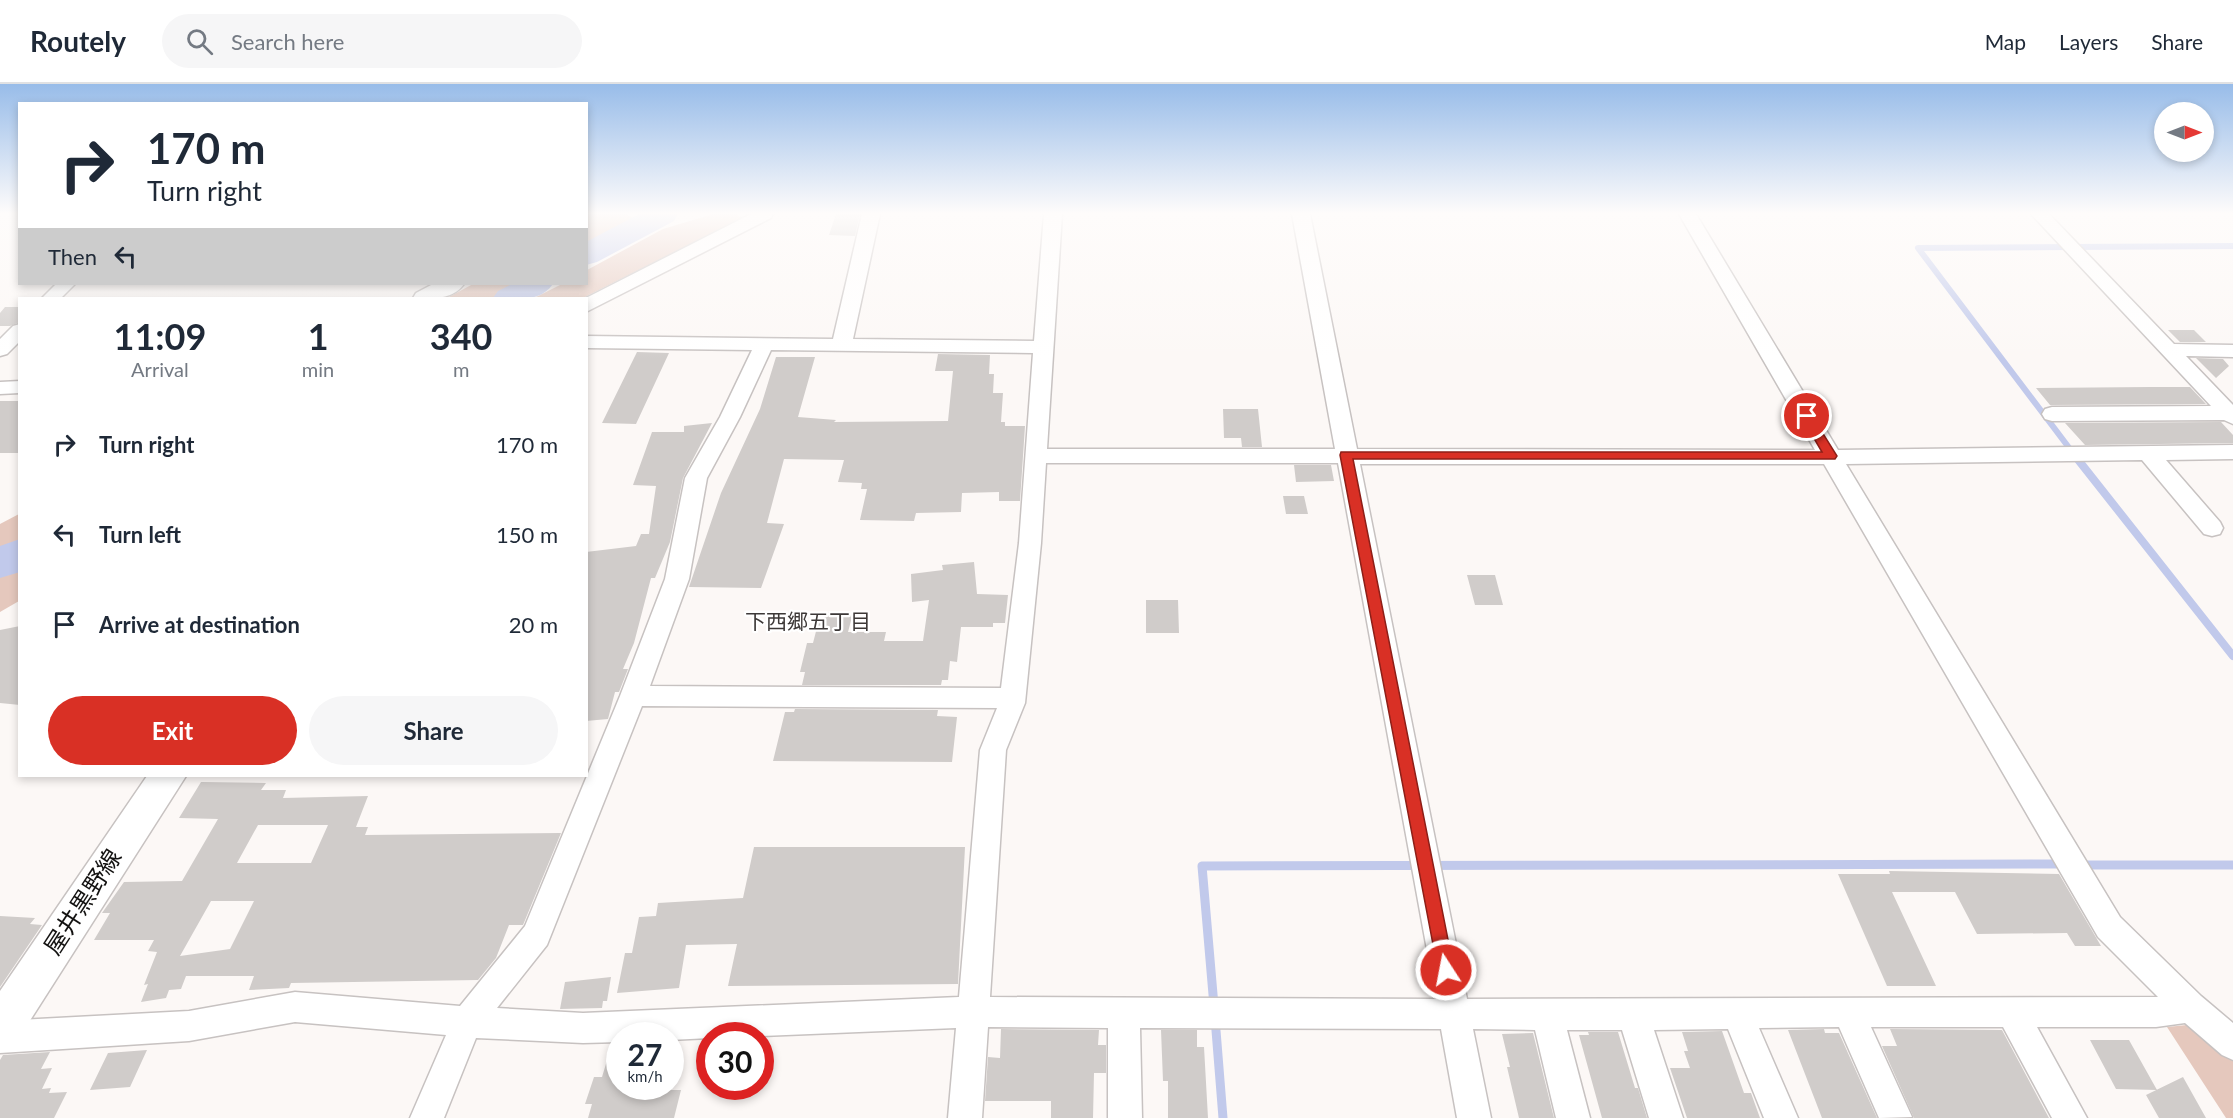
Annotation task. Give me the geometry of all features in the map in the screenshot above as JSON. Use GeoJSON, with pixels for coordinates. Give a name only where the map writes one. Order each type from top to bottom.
{"type":"FeatureCollection","features":[{"type":"Feature","properties":{"kind":"main road"},"geometry":{"type":"LineString","coordinates":[[427,297],[449,285]]}},
{"type":"Feature","properties":{"kind":"main road","name":"屋井黒野線"},"geometry":{"type":"LineString","coordinates":[[0,1029],[166,777]]}},
{"type":"Feature","properties":{"kind":"street"},"geometry":{"type":"LineString","coordinates":[[588,305],[671,262]]}},
{"type":"Feature","properties":{"kind":"street"},"geometry":{"type":"LineString","coordinates":[[842,343],[860,262]]}},
{"type":"Feature","properties":{"kind":"street"},"geometry":{"type":"LineString","coordinates":[[965,1118],[993,750],[1012,698],[1030,543],[1050,262]]}},
{"type":"Feature","properties":{"kind":"street"},"geometry":{"type":"LineString","coordinates":[[1310,262],[1474,1118]]}},
{"type":"Feature","properties":{"kind":"street"},"geometry":{"type":"LineString","coordinates":[[1716,262],[2109,927],[2190,1007],[2230,1036]]}},
{"type":"Feature","properties":{"kind":"street"},"geometry":{"type":"LineString","coordinates":[[2085,262],[2231,415]]}},
{"type":"Feature","properties":{"kind":"street"},"geometry":{"type":"LineString","coordinates":[[52,297],[65,285]]}},
{"type":"Feature","properties":{"kind":"street"},"geometry":{"type":"LineString","coordinates":[[0,350],[18,332]]}},
{"type":"Feature","properties":{"kind":"street"},"geometry":{"type":"LineString","coordinates":[[588,342],[1045,347]]}},
{"type":"Feature","properties":{"kind":"street"},"geometry":{"type":"LineString","coordinates":[[427,1118],[467,1022],[536,935],[633,696],[677,579],[696,478],[730,417],[764,344]]}},
{"type":"Feature","properties":{"kind":"street"},"geometry":{"type":"LineString","coordinates":[[2170,350],[2233,351]]}},
{"type":"Feature","properties":{"kind":"street"},"geometry":{"type":"LineString","coordinates":[[0,388],[18,387]]}},
{"type":"Feature","properties":{"kind":"street"},"geometry":{"type":"LineString","coordinates":[[2052,414],[2231,415]]}},
{"type":"Feature","properties":{"kind":"street"},"geometry":{"type":"LineString","coordinates":[[1037,456],[1830,456],[2233,452]]}},
{"type":"Feature","properties":{"kind":"street"},"geometry":{"type":"LineString","coordinates":[[2148,453],[2212,528]]}},
{"type":"Feature","properties":{"kind":"street"},"geometry":{"type":"LineString","coordinates":[[633,696],[1012,698]]}},
{"type":"Feature","properties":{"kind":"street"},"geometry":{"type":"LineString","coordinates":[[0,1037],[189,1026],[295,1007],[467,1022],[583,1028],[972,1012],[1633,1015],[2156,1012],[2190,1007]]}},
{"type":"Feature","properties":{"kind":"street"},"geometry":{"type":"LineString","coordinates":[[1124,1012],[1125,1118]]}},
{"type":"Feature","properties":{"kind":"street"},"geometry":{"type":"LineString","coordinates":[[1848,1012],[1895,1118]]}},
{"type":"Feature","properties":{"kind":"street"},"geometry":{"type":"LineString","coordinates":[[2012,1012],[2070,1118]]}},
{"type":"Feature","properties":{"kind":"street"},"geometry":{"type":"LineString","coordinates":[[1737,1013],[1780,1118]]}},
{"type":"Feature","properties":{"kind":"street"},"geometry":{"type":"LineString","coordinates":[[1547,1014],[1573,1118]]}},
{"type":"Feature","properties":{"kind":"street"},"geometry":{"type":"LineString","coordinates":[[1633,1015],[1666,1118]]}},
{"type":"Feature","properties":{"kind":"shaded area"},"geometry":{"type":"Polygon","coordinates":[[[601,262],[654,262],[585,297],[536,297],[560,285],[588,285],[588,269],[601,262]]]}},
{"type":"Feature","properties":{"kind":"shaded area"},"geometry":{"type":"Polygon","coordinates":[[[471,285],[531,285],[511,297],[449,297],[471,285]]]}},
{"type":"Feature","properties":{"kind":"shaded area"},"geometry":{"type":"Polygon","coordinates":[[[18,515],[18,541],[0,550],[0,524],[18,515]]]}},
{"type":"Feature","properties":{"kind":"shaded area"},"geometry":{"type":"Polygon","coordinates":[[[18,567],[18,602],[0,612],[0,576],[18,567]]]}},
{"type":"Feature","properties":{"kind":"shaded area"},"geometry":{"type":"Polygon","coordinates":[[[2187,1025],[2215,1038],[2233,1056],[2233,1118],[2226,1118],[2167,1027],[2187,1025]]]}},
{"type":"Feature","properties":{"kind":"building"},"geometry":{"type":"Polygon","coordinates":[[[5,307],[18,307],[18,323],[0,326],[0,313],[5,307]]]}},
{"type":"Feature","properties":{"kind":"building"},"geometry":{"type":"Polygon","coordinates":[[[2168,330],[2194,330],[2206,342],[2180,342],[2168,330]]]}},
{"type":"Feature","properties":{"kind":"building"},"geometry":{"type":"Polygon","coordinates":[[[637,352],[669,353],[636,424],[602,423],[637,352]]]}},
{"type":"Feature","properties":{"kind":"building"},"geometry":{"type":"Polygon","coordinates":[[[938,354],[990,355],[989,374],[994,374],[993,393],[1003,393],[1001,422],[1005,422],[1005,426],[1025,426],[1020,501],[999,501],[999,492],[962,493],[961,512],[916,513],[914,521],[860,520],[867,489],[861,489],[862,483],[838,482],[844,460],[784,459],[767,523],[784,524],[761,588],[689,587],[721,493],[760,409],[776,357],[815,357],[798,417],[836,420],[834,422],[948,421],[953,371],[935,371],[938,354]]]}},
{"type":"Feature","properties":{"kind":"building"},"geometry":{"type":"Polygon","coordinates":[[[2196,358],[2223,359],[2229,366],[2216,378],[2196,358]]]}},
{"type":"Feature","properties":{"kind":"building"},"geometry":{"type":"Polygon","coordinates":[[[2190,387],[2206,404],[2050,405],[2036,388],[2190,387]]]}},
{"type":"Feature","properties":{"kind":"building"},"geometry":{"type":"Polygon","coordinates":[[[0,401],[18,401],[18,453],[0,453],[0,401]]]}},
{"type":"Feature","properties":{"kind":"building"},"geometry":{"type":"Polygon","coordinates":[[[1223,409],[1258,409],[1262,447],[1242,447],[1241,438],[1224,438],[1223,409]]]}},
{"type":"Feature","properties":{"kind":"building"},"geometry":{"type":"Polygon","coordinates":[[[2221,422],[2233,435],[2233,443],[2085,445],[2065,423],[2221,422]]]}},
{"type":"Feature","properties":{"kind":"building"},"geometry":{"type":"Polygon","coordinates":[[[712,423],[683,478],[670,542],[655,578],[651,578],[634,643],[623,669],[628,669],[619,692],[615,692],[608,719],[588,721],[588,552],[636,546],[641,534],[649,534],[656,486],[633,485],[652,432],[684,432],[684,426],[712,423]]]}},
{"type":"Feature","properties":{"kind":"building"},"geometry":{"type":"Polygon","coordinates":[[[1294,465],[1331,465],[1334,481],[1296,482],[1294,465]]]}},
{"type":"Feature","properties":{"kind":"building"},"geometry":{"type":"Polygon","coordinates":[[[1283,496],[1304,496],[1308,514],[1286,514],[1283,496]]]}},
{"type":"Feature","properties":{"kind":"building"},"geometry":{"type":"Polygon","coordinates":[[[974,562],[977,594],[1008,595],[1005,623],[993,623],[993,627],[961,627],[957,662],[950,661],[948,680],[942,680],[941,685],[802,685],[805,672],[800,672],[807,643],[813,643],[821,612],[853,613],[848,632],[886,632],[884,641],[923,641],[929,600],[912,602],[911,574],[943,570],[942,565],[974,562]]]}},
{"type":"Feature","properties":{"kind":"building"},"geometry":{"type":"Polygon","coordinates":[[[1467,575],[1495,575],[1503,605],[1475,605],[1467,575]]]}},
{"type":"Feature","properties":{"kind":"building"},"geometry":{"type":"Polygon","coordinates":[[[1146,600],[1178,600],[1179,633],[1146,633],[1146,600]]]}},
{"type":"Feature","properties":{"kind":"building"},"geometry":{"type":"Polygon","coordinates":[[[18,626],[18,705],[0,703],[0,630],[18,626]]]}},
{"type":"Feature","properties":{"kind":"building"},"geometry":{"type":"Polygon","coordinates":[[[795,709],[938,710],[937,716],[957,717],[952,762],[773,761],[785,712],[794,712],[795,709]]]}},
{"type":"Feature","properties":{"kind":"building"},"geometry":{"type":"Polygon","coordinates":[[[201,782],[266,783],[261,790],[286,790],[283,798],[368,796],[356,827],[368,827],[365,835],[561,833],[523,925],[509,925],[496,958],[478,980],[291,983],[289,988],[249,990],[254,976],[186,976],[181,989],[169,990],[166,998],[141,1002],[148,984],[144,985],[157,952],[148,951],[154,940],[94,940],[110,913],[102,913],[124,882],[182,881],[218,819],[179,818],[201,782]],[[258,825],[237,863],[311,863],[328,825],[258,825]],[[211,901],[180,956],[230,949],[254,901],[211,901]]]}},
{"type":"Feature","properties":{"kind":"building"},"geometry":{"type":"Polygon","coordinates":[[[754,847],[965,847],[958,984],[728,986],[737,944],[686,945],[679,988],[617,993],[625,953],[632,953],[639,917],[656,916],[658,903],[743,898],[754,847]]]}},
{"type":"Feature","properties":{"kind":"building"},"geometry":{"type":"Polygon","coordinates":[[[1889,871],[2059,874],[2101,946],[2075,946],[2067,933],[1977,934],[1955,892],[1892,892],[1936,986],[1887,986],[1838,874],[1890,874],[1889,871]]]}},
{"type":"Feature","properties":{"kind":"building"},"geometry":{"type":"Polygon","coordinates":[[[0,916],[35,918],[30,924],[42,925],[0,987],[0,916]]]}},
{"type":"Feature","properties":{"kind":"building"},"geometry":{"type":"Polygon","coordinates":[[[611,977],[607,1001],[603,1001],[602,1008],[560,1009],[565,982],[611,977]]]}},
{"type":"Feature","properties":{"kind":"building"},"geometry":{"type":"Polygon","coordinates":[[[1001,1029],[1099,1030],[1098,1045],[1106,1045],[1106,1073],[1094,1073],[1093,1118],[1051,1118],[1051,1101],[985,1101],[988,1057],[1000,1058],[1001,1029]]]}},
{"type":"Feature","properties":{"kind":"building"},"geometry":{"type":"Polygon","coordinates":[[[1824,1029],[1825,1033],[1839,1033],[1877,1118],[1822,1118],[1788,1030],[1824,1029]]]}},
{"type":"Feature","properties":{"kind":"building"},"geometry":{"type":"Polygon","coordinates":[[[1890,1029],[2002,1030],[2049,1118],[1914,1118],[1882,1046],[1897,1046],[1890,1029]]]}},
{"type":"Feature","properties":{"kind":"building"},"geometry":{"type":"Polygon","coordinates":[[[1161,1030],[1197,1030],[1197,1047],[1204,1047],[1208,1118],[1168,1118],[1168,1081],[1163,1081],[1161,1030]]]}},
{"type":"Feature","properties":{"kind":"building"},"geometry":{"type":"Polygon","coordinates":[[[1722,1031],[1744,1093],[1751,1093],[1760,1118],[1687,1118],[1670,1068],[1690,1068],[1684,1051],[1688,1051],[1682,1032],[1722,1031]]]}},
{"type":"Feature","properties":{"kind":"building"},"geometry":{"type":"Polygon","coordinates":[[[1588,1032],[1618,1032],[1647,1118],[1602,1118],[1579,1035],[1589,1035],[1588,1032]]]}},
{"type":"Feature","properties":{"kind":"building"},"geometry":{"type":"Polygon","coordinates":[[[1533,1033],[1554,1118],[1519,1118],[1502,1034],[1533,1033]]]}},
{"type":"Feature","properties":{"kind":"building"},"geometry":{"type":"Polygon","coordinates":[[[2090,1040],[2129,1040],[2157,1090],[2116,1089],[2090,1040]]]}},
{"type":"Feature","properties":{"kind":"building"},"geometry":{"type":"Polygon","coordinates":[[[147,1050],[130,1087],[90,1090],[108,1053],[147,1050]]]}},
{"type":"Feature","properties":{"kind":"building"},"geometry":{"type":"Polygon","coordinates":[[[50,1052],[41,1069],[52,1068],[42,1089],[51,1088],[49,1093],[67,1092],[54,1118],[0,1118],[0,1060],[3,1055],[50,1052]]]}},
{"type":"Feature","properties":{"kind":"building"},"geometry":{"type":"Polygon","coordinates":[[[606,1064],[606,1100],[678,1100],[674,1118],[588,1118],[592,1104],[585,1104],[594,1077],[602,1077],[606,1064]]]}},
{"type":"Feature","properties":{"kind":"building"},"geometry":{"type":"Polygon","coordinates":[[[2183,1077],[2206,1118],[2159,1118],[2146,1095],[2183,1077]]]}},
{"type":"Feature","properties":{"kind":"waterway"},"geometry":{"type":"LineString","coordinates":[[1929,262],[2073,453]]}},
{"type":"Feature","properties":{"kind":"waterway"},"geometry":{"type":"LineString","coordinates":[[512,297],[534,285]]}},
{"type":"Feature","properties":{"kind":"waterway"},"geometry":{"type":"LineString","coordinates":[[2072,452],[2233,656]]}},
{"type":"Feature","properties":{"kind":"waterway"},"geometry":{"type":"LineString","coordinates":[[0,563],[18,555]]}},
{"type":"Feature","properties":{"kind":"waterway"},"geometry":{"type":"LineString","coordinates":[[1214,1006],[1202,866],[2062,864]]}},
{"type":"Feature","properties":{"kind":"waterway"},"geometry":{"type":"LineString","coordinates":[[2082,865],[2233,865]]}},
{"type":"Feature","properties":{"kind":"waterway"},"geometry":{"type":"LineString","coordinates":[[1215,1018],[1223,1118]]}},
{"type":"Feature","properties":{"kind":"district","name":"下西郷五丁目"},"geometry":{"type":"Point","coordinates":[808,622]}},
{"type":"Feature","properties":{"kind":"route"},"geometry":{"type":"LineString","coordinates":[[1446,970],[1346,455],[1830,456],[1807,416]]}}]}
